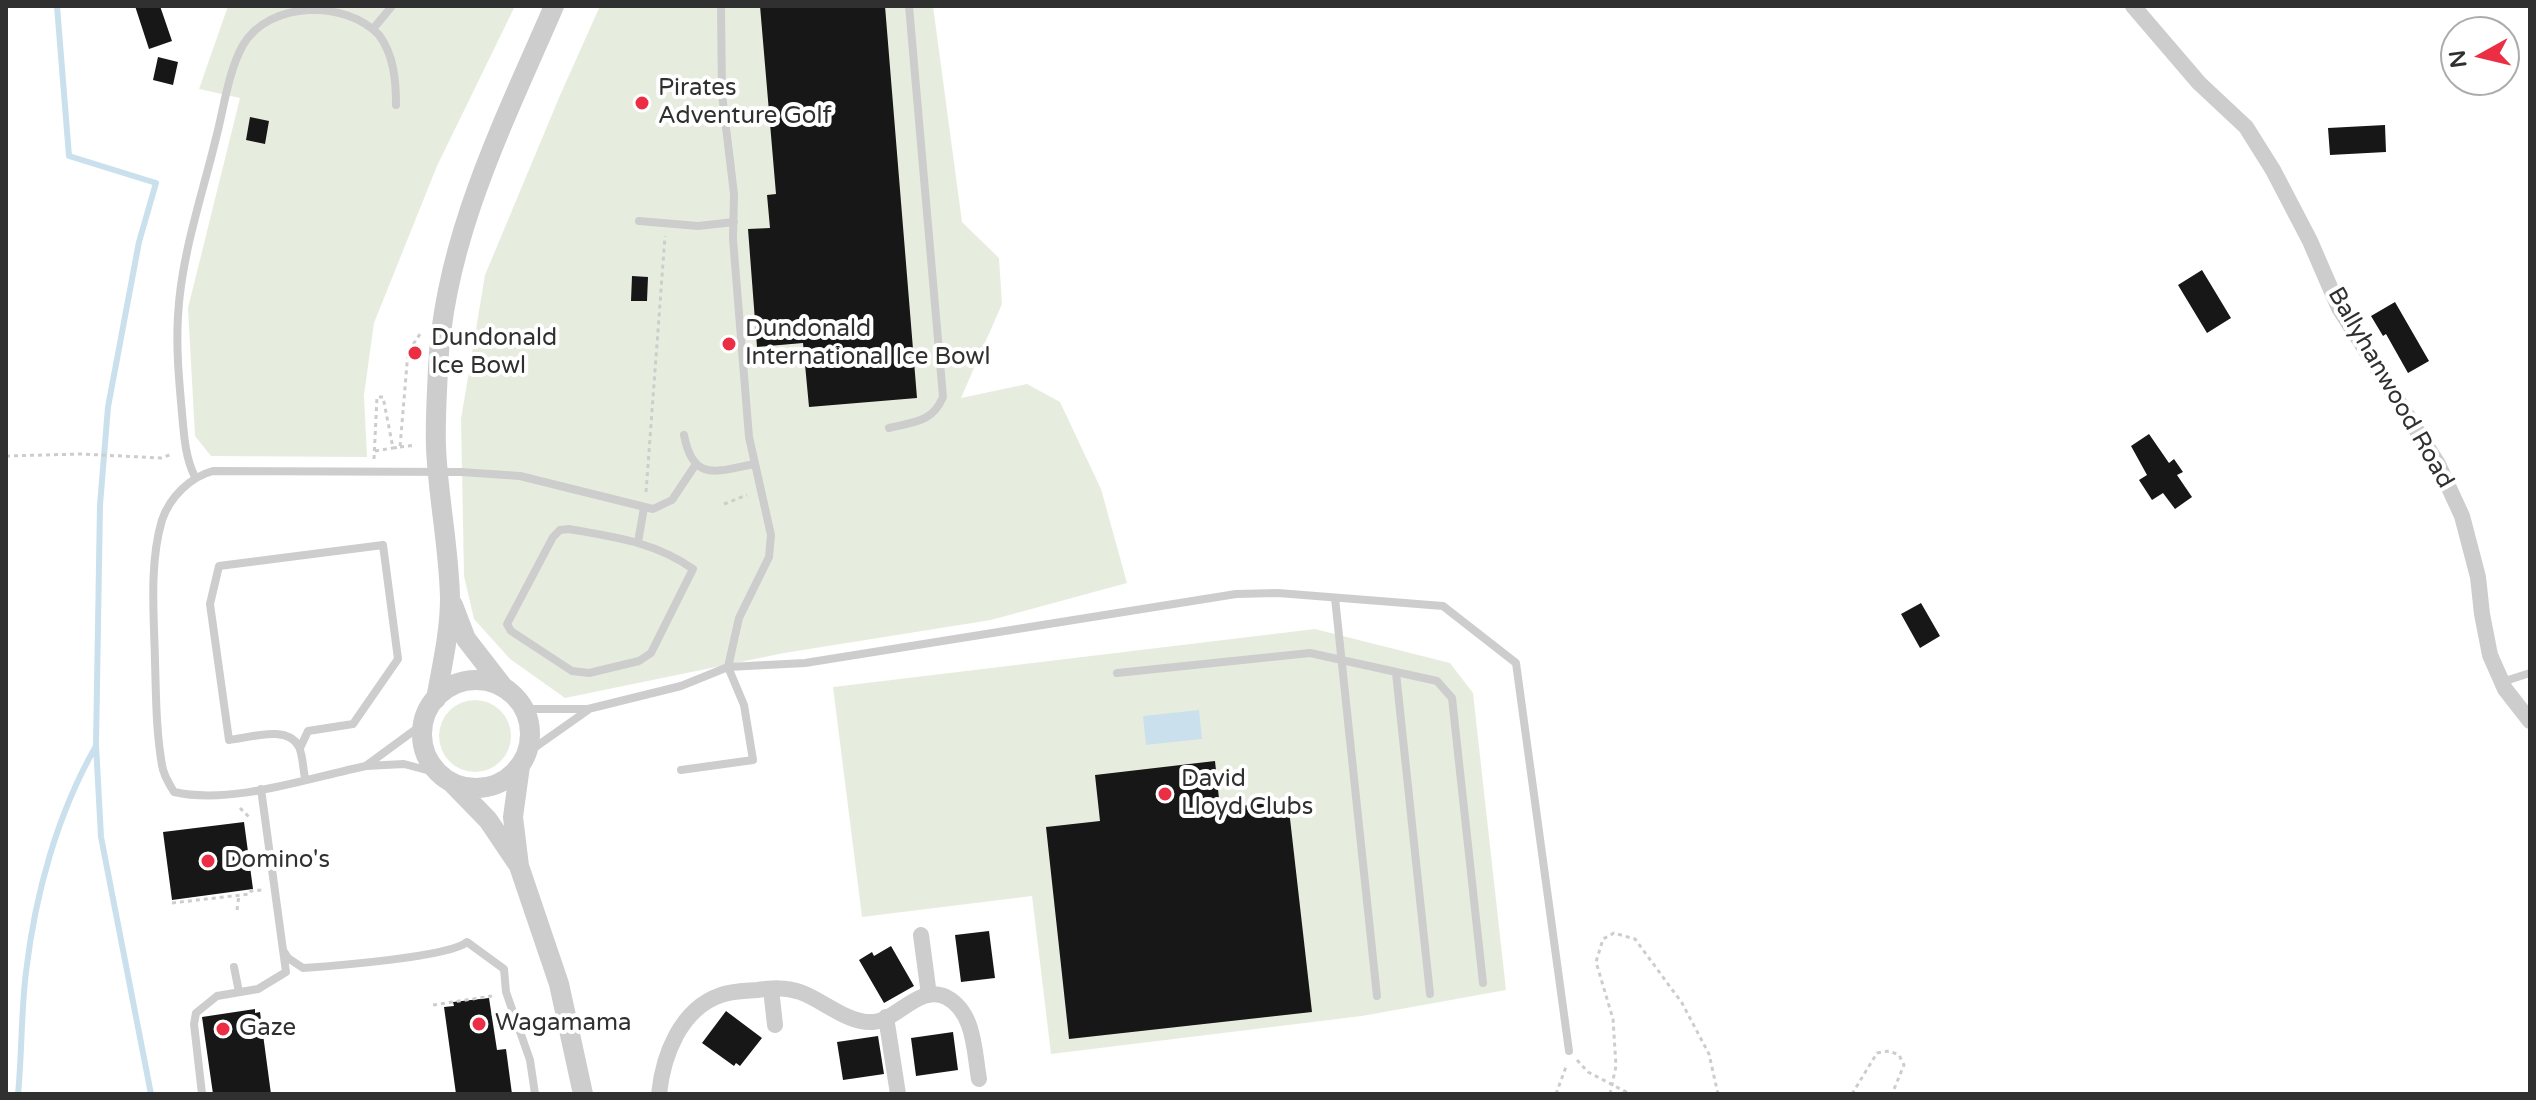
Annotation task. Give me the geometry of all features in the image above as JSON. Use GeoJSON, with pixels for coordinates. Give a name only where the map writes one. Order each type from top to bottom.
{"type":"FeatureCollection","features":[{"type":"Feature","properties":{"kind":"street"},"geometry":{"type":"LineString","coordinates":[[436,699],[446,648],[450,597],[436,446],[438,363],[448,297],[460,239],[488,159],[554,6]]}},
{"type":"Feature","properties":{"kind":"street","name":"Ballyhanwood Road"},"geometry":{"type":"LineString","coordinates":[[2133,6],[2199,83],[2246,127],[2273,170],[2310,241],[2339,308],[2438,464],[2462,516],[2478,577],[2490,655],[2501,682],[2530,721]]}},
{"type":"Feature","properties":{"kind":"street"},"geometry":{"type":"LineString","coordinates":[[450,597],[466,639],[523,709],[529,726],[513,817],[519,866],[559,984],[583,1094]]}},
{"type":"Feature","properties":{"kind":"street"},"geometry":{"type":"LineString","coordinates":[[504,688],[489,682],[465,681],[452,686],[430,706],[423,724],[424,748],[445,778],[488,820],[519,866]]}},
{"type":"Feature","properties":{"kind":"street"},"geometry":{"type":"LineString","coordinates":[[445,778],[466,787],[491,786],[506,779],[523,759]]}},
{"type":"Feature","properties":{"kind":"street"},"geometry":{"type":"LineString","coordinates":[[921,935],[929,995]]}},
{"type":"Feature","properties":{"kind":"street"},"geometry":{"type":"LineString","coordinates":[[659,1094],[662,1068],[670,1044],[688,1019],[719,995],[786,988],[859,1020],[874,1022],[919,998],[929,995],[945,997],[958,1006],[971,1029],[979,1079]]}},
{"type":"Feature","properties":{"kind":"street"},"geometry":{"type":"LineString","coordinates":[[771,989],[775,1025]]}},
{"type":"Feature","properties":{"kind":"street"},"geometry":{"type":"LineString","coordinates":[[886,1017],[898,1094]]}},
{"type":"Feature","properties":{"kind":"lane"},"geometry":{"type":"LineString","coordinates":[[373,29],[392,6]]}},
{"type":"Feature","properties":{"kind":"lane"},"geometry":{"type":"LineString","coordinates":[[681,770],[753,760],[744,705],[728,667],[739,618],[769,557],[771,535],[749,437],[734,194],[725,141],[721,6]]}},
{"type":"Feature","properties":{"kind":"lane"},"geometry":{"type":"LineString","coordinates":[[889,428],[927,418],[937,410],[943,397],[909,6]]}},
{"type":"Feature","properties":{"kind":"lane"},"geometry":{"type":"LineString","coordinates":[[195,477],[185,443],[177,361],[178,313],[187,254],[243,44],[278,13],[303,7],[329,7],[353,15],[381,38],[391,58],[396,105]]}},
{"type":"Feature","properties":{"kind":"lane"},"geometry":{"type":"LineString","coordinates":[[639,221],[698,226],[734,222]]}},
{"type":"Feature","properties":{"kind":"lane"},"geometry":{"type":"LineString","coordinates":[[684,435],[688,456],[710,471],[755,464]]}},
{"type":"Feature","properties":{"kind":"lane"},"geometry":{"type":"LineString","coordinates":[[445,778],[404,764],[366,766],[232,794],[192,796],[174,792],[162,768],[154,605],[157,553],[166,512],[184,488],[195,477],[213,471],[374,471],[520,476],[653,509],[672,500],[696,464]]}},
{"type":"Feature","properties":{"kind":"lane"},"geometry":{"type":"LineString","coordinates":[[638,542],[644,508]]}},
{"type":"Feature","properties":{"kind":"lane"},"geometry":{"type":"LineString","coordinates":[[560,530],[638,542],[670,553],[693,569],[651,653],[639,661],[589,673],[572,671],[511,631],[507,624],[553,537],[560,530]]}},
{"type":"Feature","properties":{"kind":"lane"},"geometry":{"type":"LineString","coordinates":[[383,545],[398,659],[353,724],[308,731],[229,740],[210,604],[219,566],[383,545]]}},
{"type":"Feature","properties":{"kind":"lane"},"geometry":{"type":"LineString","coordinates":[[523,709],[588,709],[681,686],[728,667],[805,663],[1236,594],[1278,593],[1443,606],[1516,663],[1569,1051]]}},
{"type":"Feature","properties":{"kind":"lane"},"geometry":{"type":"LineString","coordinates":[[1335,598],[1377,996]]}},
{"type":"Feature","properties":{"kind":"lane"},"geometry":{"type":"LineString","coordinates":[[1117,673],[1310,653],[1437,681],[1452,698],[1483,983]]}},
{"type":"Feature","properties":{"kind":"lane"},"geometry":{"type":"LineString","coordinates":[[1396,673],[1430,994]]}},
{"type":"Feature","properties":{"kind":"lane"},"geometry":{"type":"LineString","coordinates":[[2501,682],[2530,673]]}},
{"type":"Feature","properties":{"kind":"lane"},"geometry":{"type":"LineString","coordinates":[[523,759],[588,709]]}},
{"type":"Feature","properties":{"kind":"lane"},"geometry":{"type":"LineString","coordinates":[[366,766],[423,724]]}},
{"type":"Feature","properties":{"kind":"lane"},"geometry":{"type":"LineString","coordinates":[[300,748],[308,731]]}},
{"type":"Feature","properties":{"kind":"lane"},"geometry":{"type":"LineString","coordinates":[[283,734],[292,738],[300,748],[305,778]]}},
{"type":"Feature","properties":{"kind":"lane"},"geometry":{"type":"LineString","coordinates":[[202,1094],[194,1024],[196,1013],[217,996],[258,989],[286,972],[261,789]]}},
{"type":"Feature","properties":{"kind":"lane"},"geometry":{"type":"LineString","coordinates":[[283,950],[288,958],[303,968],[427,954],[460,948],[467,942],[504,969],[506,992],[530,1060],[535,1094]]}},
{"type":"Feature","properties":{"kind":"lane"},"geometry":{"type":"LineString","coordinates":[[234,967],[239,992]]}},
{"type":"Feature","properties":{"kind":"path"},"geometry":{"type":"LineString","coordinates":[[624,503],[628,493],[646,499],[665,223]]}},
{"type":"Feature","properties":{"kind":"path"},"geometry":{"type":"LineString","coordinates":[[375,451],[400,447],[408,352],[424,330]]}},
{"type":"Feature","properties":{"kind":"path"},"geometry":{"type":"LineString","coordinates":[[374,471],[377,397],[383,397],[393,448]]}},
{"type":"Feature","properties":{"kind":"path"},"geometry":{"type":"LineString","coordinates":[[6,456],[81,454],[161,458]]}},
{"type":"Feature","properties":{"kind":"path"},"geometry":{"type":"LineString","coordinates":[[724,504],[762,491]]}},
{"type":"Feature","properties":{"kind":"path"},"geometry":{"type":"LineString","coordinates":[[232,794],[234,805],[250,817],[254,826]]}},
{"type":"Feature","properties":{"kind":"path"},"geometry":{"type":"LineString","coordinates":[[172,903],[257,890]]}},
{"type":"Feature","properties":{"kind":"path"},"geometry":{"type":"LineString","coordinates":[[237,910],[239,895]]}},
{"type":"Feature","properties":{"kind":"path"},"geometry":{"type":"LineString","coordinates":[[1610,1094],[1616,1066],[1613,1019],[1596,962],[1603,939],[1614,933],[1635,939],[1682,1003],[1709,1054],[1718,1094]]}},
{"type":"Feature","properties":{"kind":"path"},"geometry":{"type":"LineString","coordinates":[[433,1005],[490,995],[495,997]]}},
{"type":"Feature","properties":{"kind":"path"},"geometry":{"type":"LineString","coordinates":[[1569,1051],[1588,1072],[1630,1094]]}},
{"type":"Feature","properties":{"kind":"path"},"geometry":{"type":"LineString","coordinates":[[1556,1094],[1566,1073],[1569,1051]]}},
{"type":"Feature","properties":{"kind":"path"},"geometry":{"type":"LineString","coordinates":[[1852,1094],[1877,1053],[1889,1051],[1899,1055],[1904,1065],[1892,1094]]}},
{"type":"Feature","properties":{"kind":"green space"},"geometry":{"type":"Polygon","coordinates":[[[228,6],[515,6],[437,166],[374,323],[364,395],[367,457],[211,456],[195,436],[188,308],[240,98],[199,89],[228,6]]]}},
{"type":"Feature","properties":{"kind":"green space","name":"Dundonald International Ice Bowl"},"geometry":{"type":"Polygon","coordinates":[[[600,6],[933,6],[962,222],[999,258],[1002,304],[961,398],[1027,384],[1060,402],[1101,489],[1127,583],[991,620],[784,653],[565,698],[510,659],[474,619],[464,576],[461,419],[485,275],[600,6]]]}},
{"type":"Feature","properties":{"kind":"green space","name":"David Lloyd Clubs"},"geometry":{"type":"Polygon","coordinates":[[[1315,629],[1450,663],[1473,693],[1506,990],[1362,1016],[1051,1054],[1032,896],[862,917],[833,687],[1315,629]]]}},
{"type":"Feature","properties":{"kind":"green space"},"geometry":{"type":"Polygon","coordinates":[[[475,700],[495,706],[505,716],[511,736],[505,756],[495,766],[475,772],[455,766],[445,756],[439,736],[445,716],[455,706],[475,700]]]}},
{"type":"Feature","properties":{"kind":"water"},"geometry":{"type":"Polygon","coordinates":[[[1199,710],[1202,739],[1146,745],[1143,716],[1199,710]]]}},
{"type":"Feature","properties":{"kind":"building"},"geometry":{"type":"Polygon","coordinates":[[[135,6],[160,6],[172,41],[149,49],[135,6]]]}},
{"type":"Feature","properties":{"kind":"building"},"geometry":{"type":"Polygon","coordinates":[[[760,6],[885,6],[917,398],[809,407],[803,343],[757,347],[748,229],[770,228],[767,195],[776,194],[760,6]]]}},
{"type":"Feature","properties":{"kind":"building"},"geometry":{"type":"Polygon","coordinates":[[[158,57],[178,62],[173,85],[153,80],[158,57]]]}},
{"type":"Feature","properties":{"kind":"building"},"geometry":{"type":"Polygon","coordinates":[[[250,117],[269,121],[265,144],[246,140],[250,117]]]}},
{"type":"Feature","properties":{"kind":"building"},"geometry":{"type":"Polygon","coordinates":[[[2385,125],[2386,152],[2330,155],[2328,128],[2385,125]]]}},
{"type":"Feature","properties":{"kind":"building"},"geometry":{"type":"Polygon","coordinates":[[[2202,270],[2231,318],[2207,333],[2178,285],[2202,270]]]}},
{"type":"Feature","properties":{"kind":"building"},"geometry":{"type":"Polygon","coordinates":[[[632,276],[648,277],[647,301],[631,301],[632,276]]]}},
{"type":"Feature","properties":{"kind":"building"},"geometry":{"type":"Polygon","coordinates":[[[2395,302],[2429,361],[2408,373],[2386,334],[2383,336],[2371,316],[2395,302]]]}},
{"type":"Feature","properties":{"kind":"building"},"geometry":{"type":"Polygon","coordinates":[[[2149,434],[2169,463],[2174,459],[2183,472],[2177,475],[2192,497],[2175,509],[2163,493],[2152,500],[2139,480],[2147,475],[2131,446],[2149,434]]]}},
{"type":"Feature","properties":{"kind":"building"},"geometry":{"type":"Polygon","coordinates":[[[1921,603],[1940,636],[1920,648],[1901,614],[1921,603]]]}},
{"type":"Feature","properties":{"kind":"building"},"geometry":{"type":"Polygon","coordinates":[[[1215,761],[1220,808],[1288,801],[1312,1012],[1069,1039],[1046,827],[1100,821],[1095,775],[1215,761]]]}},
{"type":"Feature","properties":{"kind":"building","name":"Domino's"},"geometry":{"type":"Polygon","coordinates":[[[244,822],[253,889],[172,900],[163,832],[244,822]]]}},
{"type":"Feature","properties":{"kind":"building"},"geometry":{"type":"Polygon","coordinates":[[[989,931],[995,978],[961,982],[955,935],[989,931]]]}},
{"type":"Feature","properties":{"kind":"building"},"geometry":{"type":"Polygon","coordinates":[[[891,946],[914,986],[884,1003],[859,960],[891,946]]]}},
{"type":"Feature","properties":{"kind":"building"},"geometry":{"type":"Polygon","coordinates":[[[489,998],[497,1050],[506,1049],[512,1094],[456,1094],[444,1007],[454,1006],[453,1002],[489,998]]]}},
{"type":"Feature","properties":{"kind":"building"},"geometry":{"type":"Polygon","coordinates":[[[255,1009],[255,1013],[260,1012],[271,1094],[213,1094],[202,1017],[255,1009]]]}},
{"type":"Feature","properties":{"kind":"building"},"geometry":{"type":"Polygon","coordinates":[[[726,1011],[762,1038],[740,1066],[736,1063],[734,1066],[702,1043],[726,1011]]]}},
{"type":"Feature","properties":{"kind":"building"},"geometry":{"type":"Polygon","coordinates":[[[953,1032],[958,1070],[916,1076],[911,1038],[953,1032]]]}},
{"type":"Feature","properties":{"kind":"building"},"geometry":{"type":"Polygon","coordinates":[[[878,1036],[884,1074],[843,1080],[837,1042],[878,1036]]]}},
{"type":"Feature","properties":{"kind":"waterway"},"geometry":{"type":"LineString","coordinates":[[57,6],[69,156],[156,183],[139,242],[108,407],[100,505],[96,745],[101,837],[151,1094]]}},
{"type":"Feature","properties":{"kind":"waterway"},"geometry":{"type":"LineString","coordinates":[[18,1094],[24,987],[35,914],[59,827],[96,746]]}},
{"type":"Feature","properties":{"kind":"place","name":"Pirates Adventure Golf"},"geometry":{"type":"Point","coordinates":[642,103]}},
{"type":"Feature","properties":{"kind":"place","name":"Dundonald International Ice Bowl"},"geometry":{"type":"Point","coordinates":[729,344]}},
{"type":"Feature","properties":{"kind":"place","name":"Dundonald Ice Bowl"},"geometry":{"type":"Point","coordinates":[415,353]}},
{"type":"Feature","properties":{"kind":"place","name":"David Lloyd Clubs"},"geometry":{"type":"Point","coordinates":[1165,794]}},
{"type":"Feature","properties":{"kind":"place","name":"Domino's"},"geometry":{"type":"Point","coordinates":[208,861]}},
{"type":"Feature","properties":{"kind":"place","name":"Wagamama"},"geometry":{"type":"Point","coordinates":[479,1024]}},
{"type":"Feature","properties":{"kind":"place","name":"Gaze"},"geometry":{"type":"Point","coordinates":[223,1029]}}]}
